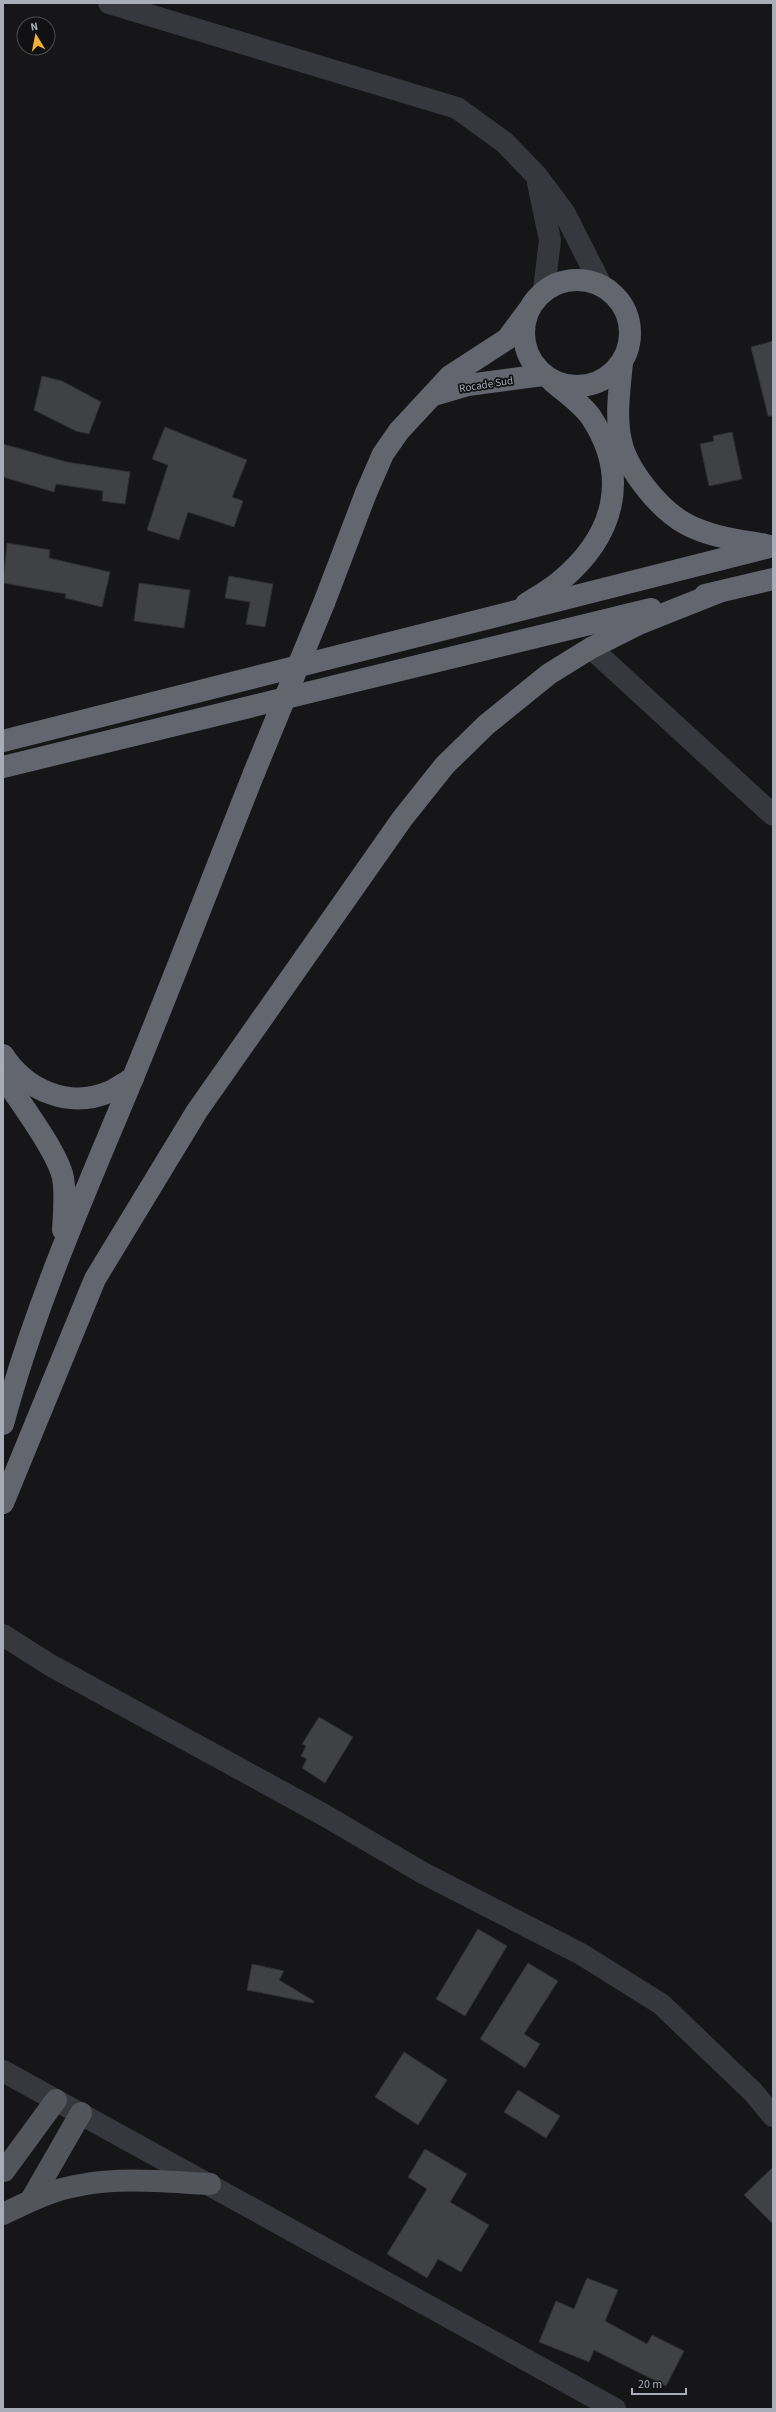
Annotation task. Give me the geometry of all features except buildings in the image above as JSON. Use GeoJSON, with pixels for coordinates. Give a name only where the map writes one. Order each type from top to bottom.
{"type":"FeatureCollection","features":[{"type":"Feature","properties":{"kind":"highway"},"geometry":{"type":"LineString","coordinates":[[3,1424],[19,1366],[62,1248],[133,1078],[384,454],[399,431],[450,376],[507,339],[534,300],[544,290],[562,281],[582,280],[602,285],[616,296],[626,310],[630,328],[630,340],[622,362],[619,417],[621,442],[632,468],[654,498],[685,524],[723,538],[773,546]]}},
{"type":"Feature","properties":{"kind":"highway"},"geometry":{"type":"LineString","coordinates":[[510,614],[559,583],[581,562],[601,535],[613,502],[613,471],[608,448],[590,415],[532,362],[525,346],[523,328],[527,312]]}},
{"type":"Feature","properties":{"kind":"highway"},"geometry":{"type":"LineString","coordinates":[[548,378],[571,386],[591,384],[608,376],[622,362]]}},
{"type":"Feature","properties":{"kind":"highway","name":"Rocade Sud"},"geometry":{"type":"LineString","coordinates":[[429,397],[468,385],[548,378]]}},
{"type":"Feature","properties":{"kind":"highway"},"geometry":{"type":"LineString","coordinates":[[3,742],[773,546]]}},
{"type":"Feature","properties":{"kind":"highway"},"geometry":{"type":"LineString","coordinates":[[3,767],[773,579]]}},
{"type":"Feature","properties":{"kind":"highway"},"geometry":{"type":"LineString","coordinates":[[3,1503],[95,1279],[197,1111],[402,819],[445,765],[486,725],[549,674],[591,648],[641,623],[719,592]]}},
{"type":"Feature","properties":{"kind":"highway"},"geometry":{"type":"LineString","coordinates":[[3,1055],[24,1079],[40,1090],[66,1098],[90,1097],[109,1092],[133,1078]]}},
{"type":"Feature","properties":{"kind":"highway"},"geometry":{"type":"LineString","coordinates":[[3,1076],[47,1144],[63,1176],[65,1195],[62,1248]]}},
{"type":"Feature","properties":{"kind":"main road"},"geometry":{"type":"LineString","coordinates":[[3,2168],[56,2100]]}},
{"type":"Feature","properties":{"kind":"main road"},"geometry":{"type":"LineString","coordinates":[[31,2200],[80,2113]]}},
{"type":"Feature","properties":{"kind":"main road"},"geometry":{"type":"LineString","coordinates":[[3,2214],[31,2200],[80,2185],[121,2181],[210,2184]]}},
{"type":"Feature","properties":{"kind":"street"},"geometry":{"type":"LineString","coordinates":[[109,3],[458,108],[504,142],[537,176],[564,212],[602,285]]}},
{"type":"Feature","properties":{"kind":"street"},"geometry":{"type":"LineString","coordinates":[[537,176],[550,240],[544,290]]}},
{"type":"Feature","properties":{"kind":"street"},"geometry":{"type":"LineString","coordinates":[[591,648],[773,815]]}},
{"type":"Feature","properties":{"kind":"street"},"geometry":{"type":"LineString","coordinates":[[3,1635],[50,1666],[324,1814],[423,1873],[581,1954],[654,2000],[695,2035],[753,2092],[773,2116]]}},
{"type":"Feature","properties":{"kind":"street"},"geometry":{"type":"LineString","coordinates":[[3,2071],[615,2409]]}}]}
